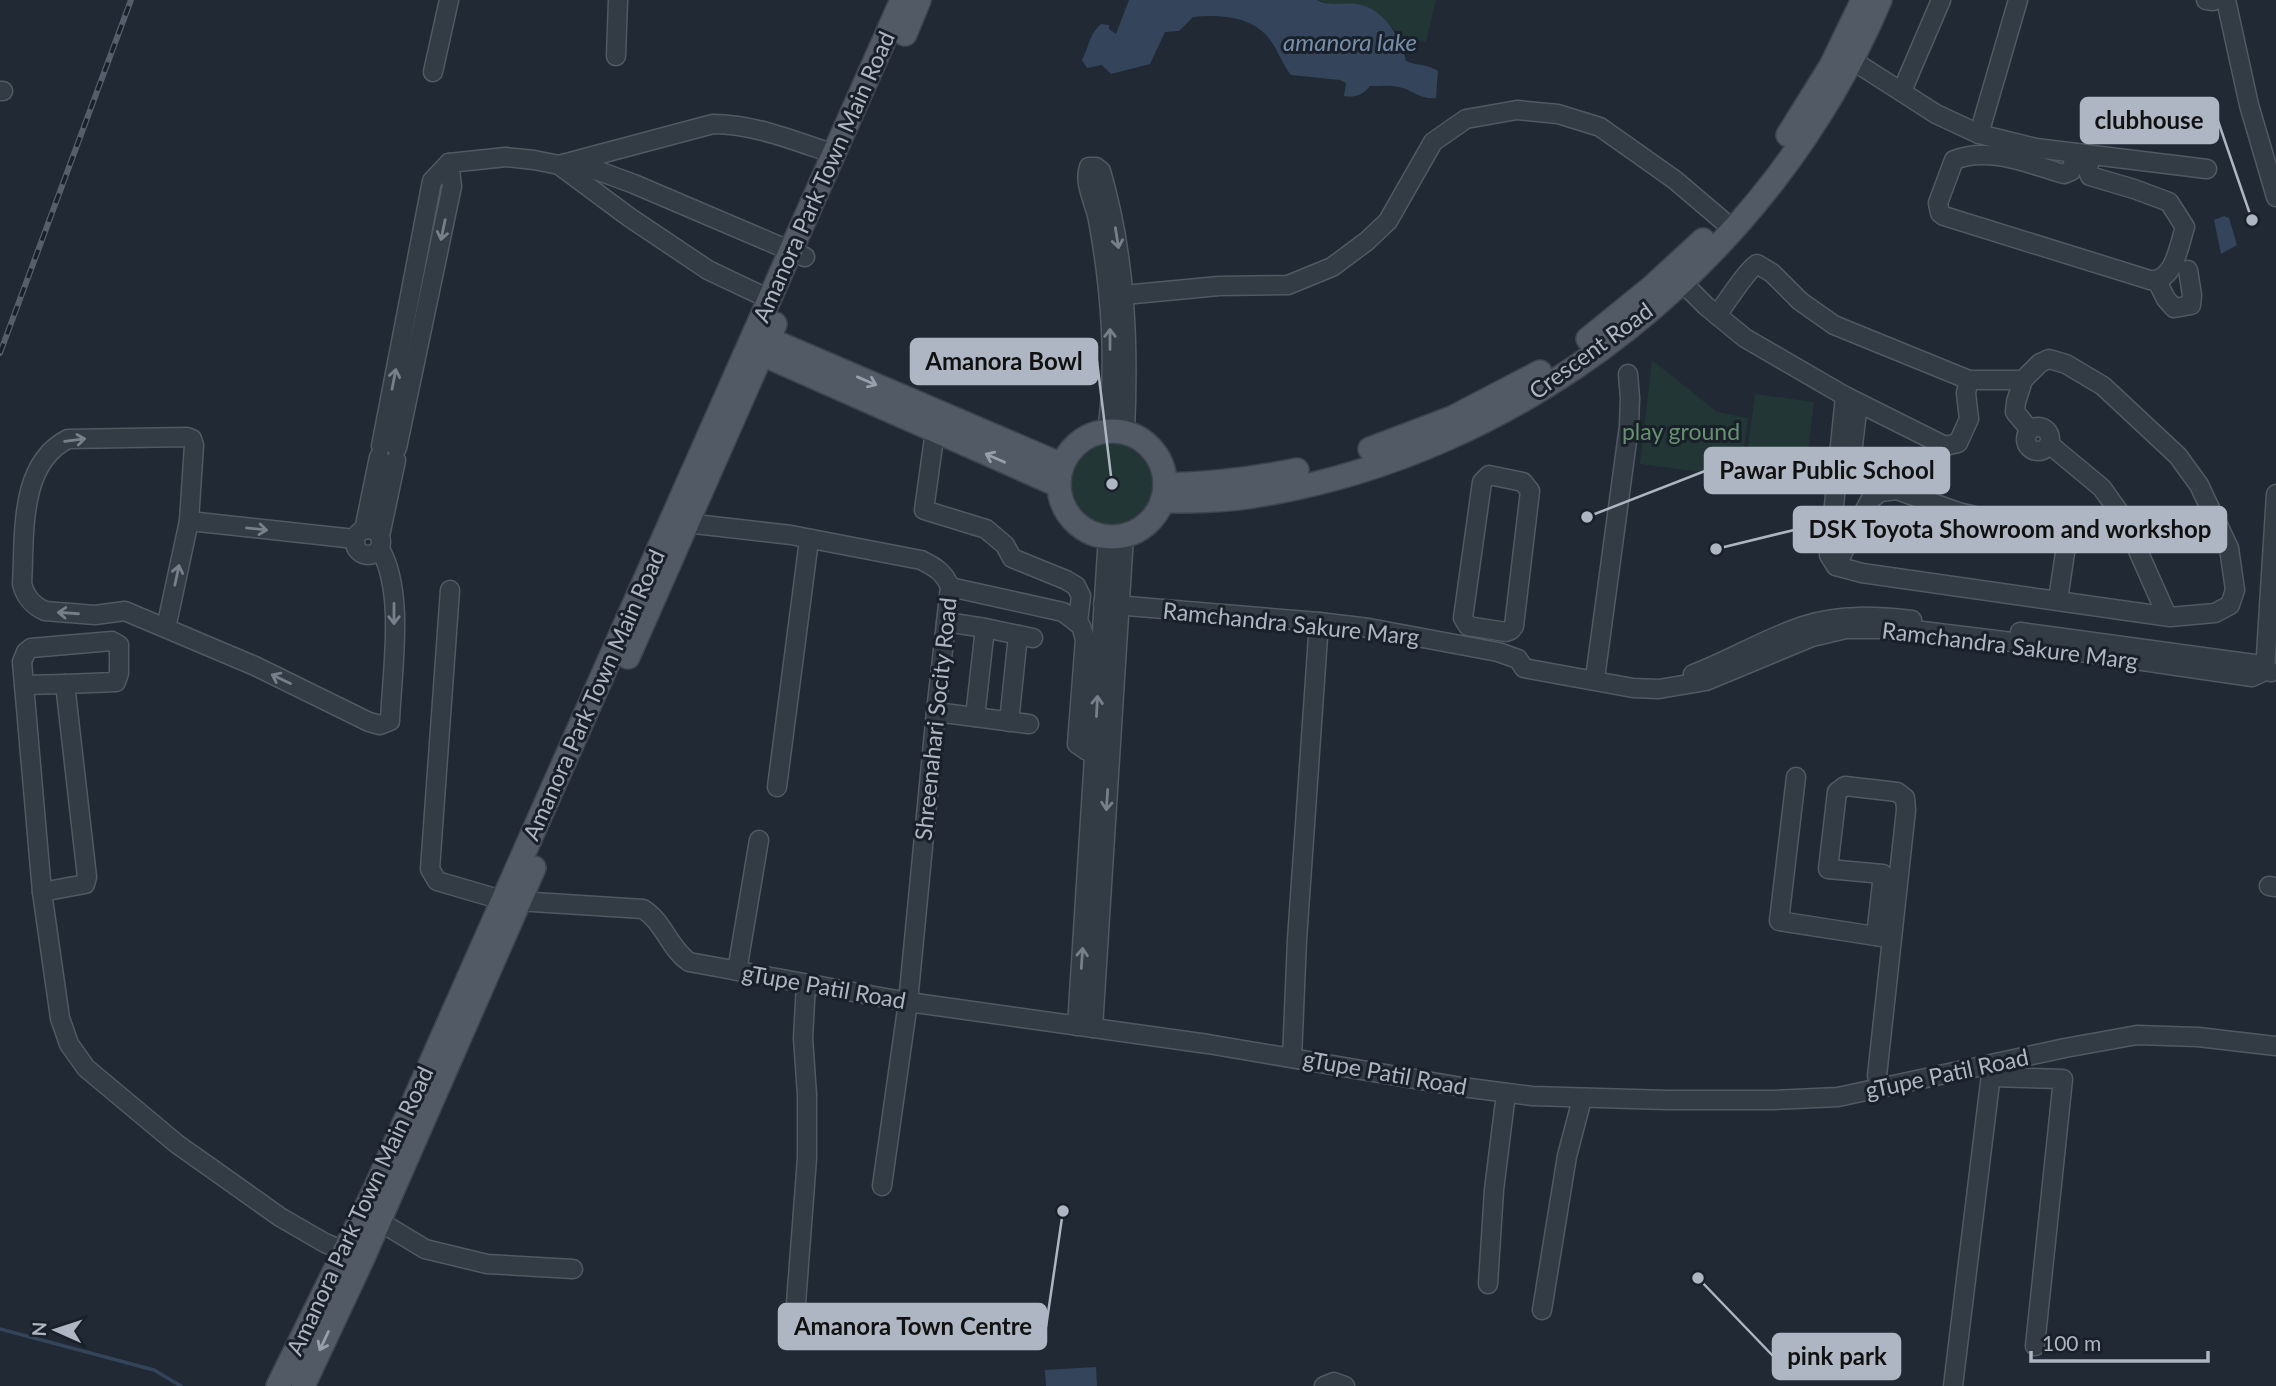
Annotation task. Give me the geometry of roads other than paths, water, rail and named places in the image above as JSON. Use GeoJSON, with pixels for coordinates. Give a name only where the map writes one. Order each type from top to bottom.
{"type":"FeatureCollection","features":[{"type":"Feature","properties":{"kind":"main road","name":"Crescent Road"},"geometry":{"type":"LineString","coordinates":[[1164,493],[1299,470],[1376,447],[1452,418],[1536,374],[1575,349],[1676,276],[1747,216],[1820,117],[1845,56],[1863,0]]}},
{"type":"Feature","properties":{"kind":"main road","name":"Crescent Road"},"geometry":{"type":"LineString","coordinates":[[1676,276],[1771,160],[1845,56],[1880,0]]}},
{"type":"Feature","properties":{"kind":"main road","name":"Amanora Park Town Main Road"},"geometry":{"type":"LineString","coordinates":[[303,1386],[349,1255],[371,1216],[679,522],[765,346],[834,154],[906,3]]}},
{"type":"Feature","properties":{"kind":"main road","name":"Amanora Park Town Main Road"},"geometry":{"type":"LineString","coordinates":[[679,522],[769,299],[798,254],[906,3]]}},
{"type":"Feature","properties":{"kind":"main road"},"geometry":{"type":"LineString","coordinates":[[765,346],[935,431],[1060,475]]}},
{"type":"Feature","properties":{"kind":"main road"},"geometry":{"type":"LineString","coordinates":[[765,346],[1060,475]]}},
{"type":"Feature","properties":{"kind":"main road"},"geometry":{"type":"LineString","coordinates":[[1116,432],[1135,436],[1151,449],[1162,466],[1164,493],[1148,524],[1139,530],[1116,537],[1089,533],[1073,521],[1062,503],[1060,475],[1076,445],[1094,434],[1116,432]]}},
{"type":"Feature","properties":{"kind":"main road","name":"Amanora Park Town Main Road"},"geometry":{"type":"LineString","coordinates":[[278,1386],[335,1294]]}},
{"type":"Feature","properties":{"kind":"street"},"geometry":{"type":"LineString","coordinates":[[433,72],[449,0]]}},
{"type":"Feature","properties":{"kind":"street"},"geometry":{"type":"LineString","coordinates":[[615,55],[618,0]]}},
{"type":"Feature","properties":{"kind":"street"},"geometry":{"type":"LineString","coordinates":[[1902,91],[1941,0]]}},
{"type":"Feature","properties":{"kind":"street"},"geometry":{"type":"LineString","coordinates":[[1979,134],[2018,0]]}},
{"type":"Feature","properties":{"kind":"street"},"geometry":{"type":"LineString","coordinates":[[2215,0],[2276,197]]}},
{"type":"Feature","properties":{"kind":"street"},"geometry":{"type":"LineString","coordinates":[[1845,56],[1936,114],[1979,134],[2036,148],[2207,169]]}},
{"type":"Feature","properties":{"kind":"street"},"geometry":{"type":"LineString","coordinates":[[1124,295],[1219,286],[1287,285],[1332,267],[1367,241],[1388,221],[1433,142],[1466,119],[1517,110],[1558,114],[1600,127],[1675,180],[1722,220]]}},
{"type":"Feature","properties":{"kind":"street"},"geometry":{"type":"LineString","coordinates":[[559,165],[713,124],[756,129],[834,154]]}},
{"type":"Feature","properties":{"kind":"street"},"geometry":{"type":"LineString","coordinates":[[1968,154],[2017,160],[2069,174],[2083,154],[2090,177],[2134,188],[2169,202],[2185,227],[2165,278],[2157,281],[1944,216],[1938,209],[1954,160],[1968,154]]}},
{"type":"Feature","properties":{"kind":"street"},"geometry":{"type":"LineString","coordinates":[[166,628],[189,521],[194,445],[192,439],[68,439],[56,445],[42,462],[29,490],[22,584],[24,593],[44,611],[95,615],[125,611],[255,666],[369,722],[380,725],[390,720],[395,613],[389,565],[372,532],[452,186],[449,163],[506,157],[596,170],[798,254]]}},
{"type":"Feature","properties":{"kind":"street"},"geometry":{"type":"LineString","coordinates":[[559,165],[629,217],[708,270],[769,299]]}},
{"type":"Feature","properties":{"kind":"street"},"geometry":{"type":"LineString","coordinates":[[1089,167],[1096,167],[1101,171],[1122,269],[1126,323],[1116,432],[1110,412],[1110,311],[1107,271],[1086,176],[1089,167]]}},
{"type":"Feature","properties":{"kind":"street"},"geometry":{"type":"LineString","coordinates":[[1717,315],[1750,268],[1758,264],[1772,273],[1800,301],[1834,325],[1969,380],[2023,380]]}},
{"type":"Feature","properties":{"kind":"street"},"geometry":{"type":"LineString","coordinates":[[2157,281],[2174,309],[2191,305],[2188,270]]}},
{"type":"Feature","properties":{"kind":"street"},"geometry":{"type":"LineString","coordinates":[[1676,276],[1745,338],[1852,399],[1944,446],[1958,443],[1969,419],[1966,393],[1969,380]]}},
{"type":"Feature","properties":{"kind":"street"},"geometry":{"type":"LineString","coordinates":[[1852,399],[1829,555],[1836,566],[1861,573],[2166,616],[2215,613],[2230,605],[2235,590],[2229,548],[2199,485],[2178,456],[2103,386],[2066,364],[2049,359],[2040,363],[2023,380],[2015,412],[2030,430],[2039,427],[2046,429],[2050,436],[2049,444],[2102,488],[2124,519],[2166,616]]}},
{"type":"Feature","properties":{"kind":"street"},"geometry":{"type":"LineString","coordinates":[[1596,671],[1629,426],[1628,374]]}},
{"type":"Feature","properties":{"kind":"street"},"geometry":{"type":"LineString","coordinates":[[1852,399],[1852,454],[1858,469]]}},
{"type":"Feature","properties":{"kind":"street"},"geometry":{"type":"LineString","coordinates":[[935,431],[924,510],[986,529],[1005,545],[1012,558],[1076,586],[1081,596],[1078,622]]}},
{"type":"Feature","properties":{"kind":"street"},"geometry":{"type":"LineString","coordinates":[[1489,475],[1523,482],[1530,491],[1514,626],[1506,632],[1484,628],[1468,626],[1463,618],[1482,482],[1489,475]]}},
{"type":"Feature","properties":{"kind":"street"},"geometry":{"type":"LineString","coordinates":[[1836,566],[1870,500],[1880,492],[1897,490],[1958,512],[2062,536],[2066,545],[2058,600]]}},
{"type":"Feature","properties":{"kind":"street"},"geometry":{"type":"LineString","coordinates":[[2271,672],[2276,494]]}},
{"type":"Feature","properties":{"kind":"street"},"geometry":{"type":"LineString","coordinates":[[189,521],[372,532]]}},
{"type":"Feature","properties":{"kind":"street","name":"Shreenahari Socity Road"},"geometry":{"type":"LineString","coordinates":[[679,522],[791,535],[921,560],[936,567],[946,576],[950,587],[908,1002],[881,1186]]}},
{"type":"Feature","properties":{"kind":"street"},"geometry":{"type":"LineString","coordinates":[[1085,1027],[1102,752],[1099,678],[1111,605],[1116,537]]}},
{"type":"Feature","properties":{"kind":"street"},"geometry":{"type":"LineString","coordinates":[[776,787],[809,540]]}},
{"type":"Feature","properties":{"kind":"street"},"geometry":{"type":"LineString","coordinates":[[950,587],[1063,612],[1082,626],[1099,678]]}},
{"type":"Feature","properties":{"kind":"street","name":"gTupe Patil Road"},"geometry":{"type":"LineString","coordinates":[[450,590],[429,869],[437,881],[510,901],[643,909],[659,923],[678,954],[689,962],[908,1002],[1293,1058],[1506,1093],[1582,1099],[1773,1100],[1838,1097],[1992,1070],[2137,1035],[2198,1037],[2276,1046]]}},
{"type":"Feature","properties":{"kind":"street","name":"Ramchandra Sakure Marg"},"geometry":{"type":"LineString","coordinates":[[1111,605],[1319,622],[1481,648],[1518,659],[1524,668],[1633,688],[1659,689],[1706,681],[1770,648],[1796,628],[1824,620],[1873,615],[2074,638],[2194,663],[2254,664],[2271,672]]}},
{"type":"Feature","properties":{"kind":"street"},"geometry":{"type":"LineString","coordinates":[[946,622],[1026,637],[1009,722]]}},
{"type":"Feature","properties":{"kind":"street"},"geometry":{"type":"LineString","coordinates":[[1293,1058],[1297,940],[1319,622]]}},
{"type":"Feature","properties":{"kind":"street"},"geometry":{"type":"LineString","coordinates":[[975,717],[985,628]]}},
{"type":"Feature","properties":{"kind":"street"},"geometry":{"type":"LineString","coordinates":[[1481,648],[1484,628]]}},
{"type":"Feature","properties":{"kind":"street"},"geometry":{"type":"LineString","coordinates":[[24,685],[116,682],[119,673],[119,645],[111,641],[31,648],[22,662],[24,685],[42,892],[60,1018],[69,1044],[86,1068],[177,1144],[280,1217],[349,1255]]}},
{"type":"Feature","properties":{"kind":"street","name":"Ramchandra Sakure Marg"},"geometry":{"type":"LineString","coordinates":[[1518,659],[1526,655],[1623,677],[1660,679],[1690,674],[1770,648]]}},
{"type":"Feature","properties":{"kind":"street"},"geometry":{"type":"LineString","coordinates":[[42,892],[79,887],[85,884],[87,877],[65,684]]}},
{"type":"Feature","properties":{"kind":"street"},"geometry":{"type":"LineString","coordinates":[[936,712],[1029,724]]}},
{"type":"Feature","properties":{"kind":"street"},"geometry":{"type":"LineString","coordinates":[[1796,777],[1779,921],[1884,938]]}},
{"type":"Feature","properties":{"kind":"street"},"geometry":{"type":"LineString","coordinates":[[1877,1076],[1884,938],[1883,874],[1828,869],[1837,792],[1845,786],[1897,792],[1905,798],[1906,810],[1884,938]]}},
{"type":"Feature","properties":{"kind":"street"},"geometry":{"type":"LineString","coordinates":[[737,971],[758,840]]}},
{"type":"Feature","properties":{"kind":"street"},"geometry":{"type":"LineString","coordinates":[[794,1330],[807,1158],[803,1038],[806,984]]}},
{"type":"Feature","properties":{"kind":"street"},"geometry":{"type":"LineString","coordinates":[[1953,1386],[1992,1070],[2063,1079],[2035,1346]]}},
{"type":"Feature","properties":{"kind":"street"},"geometry":{"type":"LineString","coordinates":[[1488,1284],[1494,1190],[1506,1093]]}},
{"type":"Feature","properties":{"kind":"street"},"geometry":{"type":"LineString","coordinates":[[1542,1310],[1565,1167],[1582,1099]]}},
{"type":"Feature","properties":{"kind":"street"},"geometry":{"type":"LineString","coordinates":[[371,1216],[425,1249],[487,1264],[573,1269]]}},
{"type":"Feature","properties":{"kind":"street"},"geometry":{"type":"LineString","coordinates":[[1324,1386],[1334,1382],[1345,1386]]}},
{"type":"Feature","properties":{"kind":"water","name":"amanora lake"},"geometry":{"type":"Polygon","coordinates":[[[1129,0],[1317,0],[1366,7],[1383,17],[1395,33],[1406,61],[1438,71],[1436,98],[1426,98],[1396,86],[1370,86],[1358,95],[1344,96],[1346,83],[1340,80],[1291,75],[1274,45],[1255,26],[1236,18],[1214,16],[1193,17],[1179,31],[1165,32],[1150,64],[1111,74],[1102,65],[1087,68],[1082,60],[1094,33],[1101,24],[1109,25],[1109,29],[1116,34],[1129,0]]]}},
{"type":"Feature","properties":{"kind":"water"},"geometry":{"type":"Polygon","coordinates":[[[2224,216],[2229,218],[2237,245],[2221,254],[2214,220],[2224,216]]]}},
{"type":"Feature","properties":{"kind":"water"},"geometry":{"type":"Polygon","coordinates":[[[1096,1367],[1097,1386],[1046,1386],[1045,1370],[1096,1367]]]}},
{"type":"Feature","properties":{"kind":"waterway"},"geometry":{"type":"LineString","coordinates":[[0,1329],[154,1370],[181,1386]]}},
{"type":"Feature","properties":{"kind":"railway"},"geometry":{"type":"LineString","coordinates":[[0,353],[131,0]]}},
{"type":"Feature","properties":{"kind":"place","name":"clubhouse"},"geometry":{"type":"Point","coordinates":[2252,220]}},
{"type":"Feature","properties":{"kind":"place","name":"Amanora Bowl"},"geometry":{"type":"Point","coordinates":[1112,484]}},
{"type":"Feature","properties":{"kind":"place","name":"Pawar Public School"},"geometry":{"type":"Point","coordinates":[1587,517]}},
{"type":"Feature","properties":{"kind":"place","name":"DSK Toyota Showroom and workshop"},"geometry":{"type":"Point","coordinates":[1716,549]}},
{"type":"Feature","properties":{"kind":"place","name":"Amanora Town Centre"},"geometry":{"type":"Point","coordinates":[1063,1211]}},
{"type":"Feature","properties":{"kind":"place","name":"pink park"},"geometry":{"type":"Point","coordinates":[1698,1278]}},
{"type":"Feature","properties":{"kind":"park label","name":"play ground"},"geometry":{"type":"Point","coordinates":[1681,432]}}]}
